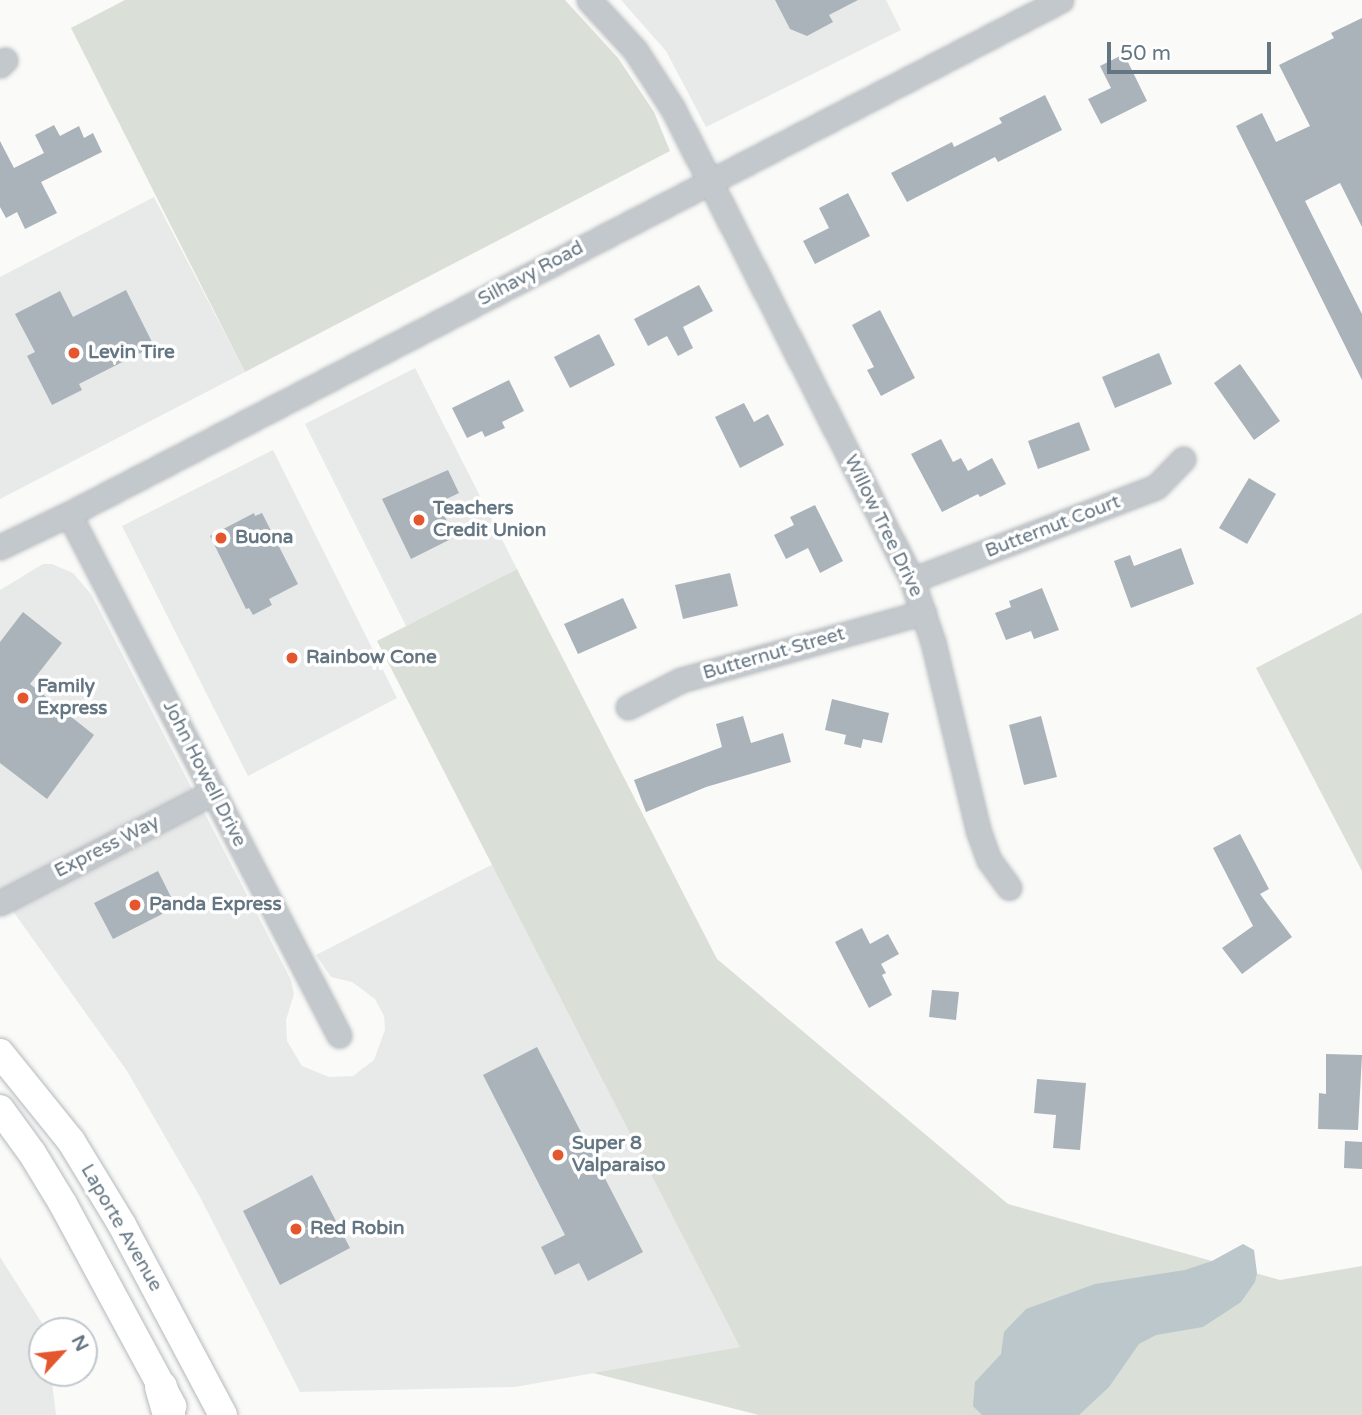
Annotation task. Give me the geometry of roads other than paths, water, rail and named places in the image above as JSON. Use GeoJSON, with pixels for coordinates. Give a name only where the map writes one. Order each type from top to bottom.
{"type":"FeatureCollection","features":[{"type":"Feature","properties":{"kind":"main road","name":"Laporte Avenue"},"geometry":{"type":"LineString","coordinates":[[0,1053],[71,1141],[122,1225],[223,1415]]}},
{"type":"Feature","properties":{"kind":"main road","name":"Laporte Avenue"},"geometry":{"type":"LineString","coordinates":[[0,1109],[32,1153],[63,1204],[165,1401],[176,1415]]}},
{"type":"Feature","properties":{"kind":"street","name":"Willow Tree Drive"},"geometry":{"type":"LineString","coordinates":[[589,0],[635,50],[655,79],[711,180],[912,580],[924,612],[978,830],[989,860],[1009,888]]}},
{"type":"Feature","properties":{"kind":"street","name":"Silhavy Road"},"geometry":{"type":"LineString","coordinates":[[0,547],[69,514],[1061,0]]}},
{"type":"Feature","properties":{"kind":"street","name":"Butternut Court"},"geometry":{"type":"LineString","coordinates":[[912,580],[1156,487],[1183,458]]}},
{"type":"Feature","properties":{"kind":"street","name":"John Howell Drive"},"geometry":{"type":"LineString","coordinates":[[69,514],[339,1035]]}},
{"type":"Feature","properties":{"kind":"street","name":"Butternut Street"},"geometry":{"type":"LineString","coordinates":[[628,707],[681,680],[924,612]]}},
{"type":"Feature","properties":{"kind":"street","name":"Express Way"},"geometry":{"type":"LineString","coordinates":[[0,903],[213,792]]}},
{"type":"Feature","properties":{"kind":"place","name":"Levin Tire"},"geometry":{"type":"Point","coordinates":[74,353]}},
{"type":"Feature","properties":{"kind":"place","name":"Teachers Credit Union"},"geometry":{"type":"Point","coordinates":[419,520]}},
{"type":"Feature","properties":{"kind":"place","name":"Buona"},"geometry":{"type":"Point","coordinates":[221,538]}},
{"type":"Feature","properties":{"kind":"place","name":"Rainbow Cone"},"geometry":{"type":"Point","coordinates":[292,658]}},
{"type":"Feature","properties":{"kind":"place","name":"Family Express"},"geometry":{"type":"Point","coordinates":[23,698]}},
{"type":"Feature","properties":{"kind":"place","name":"Panda Express"},"geometry":{"type":"Point","coordinates":[135,905]}},
{"type":"Feature","properties":{"kind":"place","name":"Super 8 Valparaiso"},"geometry":{"type":"Point","coordinates":[558,1155]}},
{"type":"Feature","properties":{"kind":"place","name":"Red Robin"},"geometry":{"type":"Point","coordinates":[296,1229]}}]}
